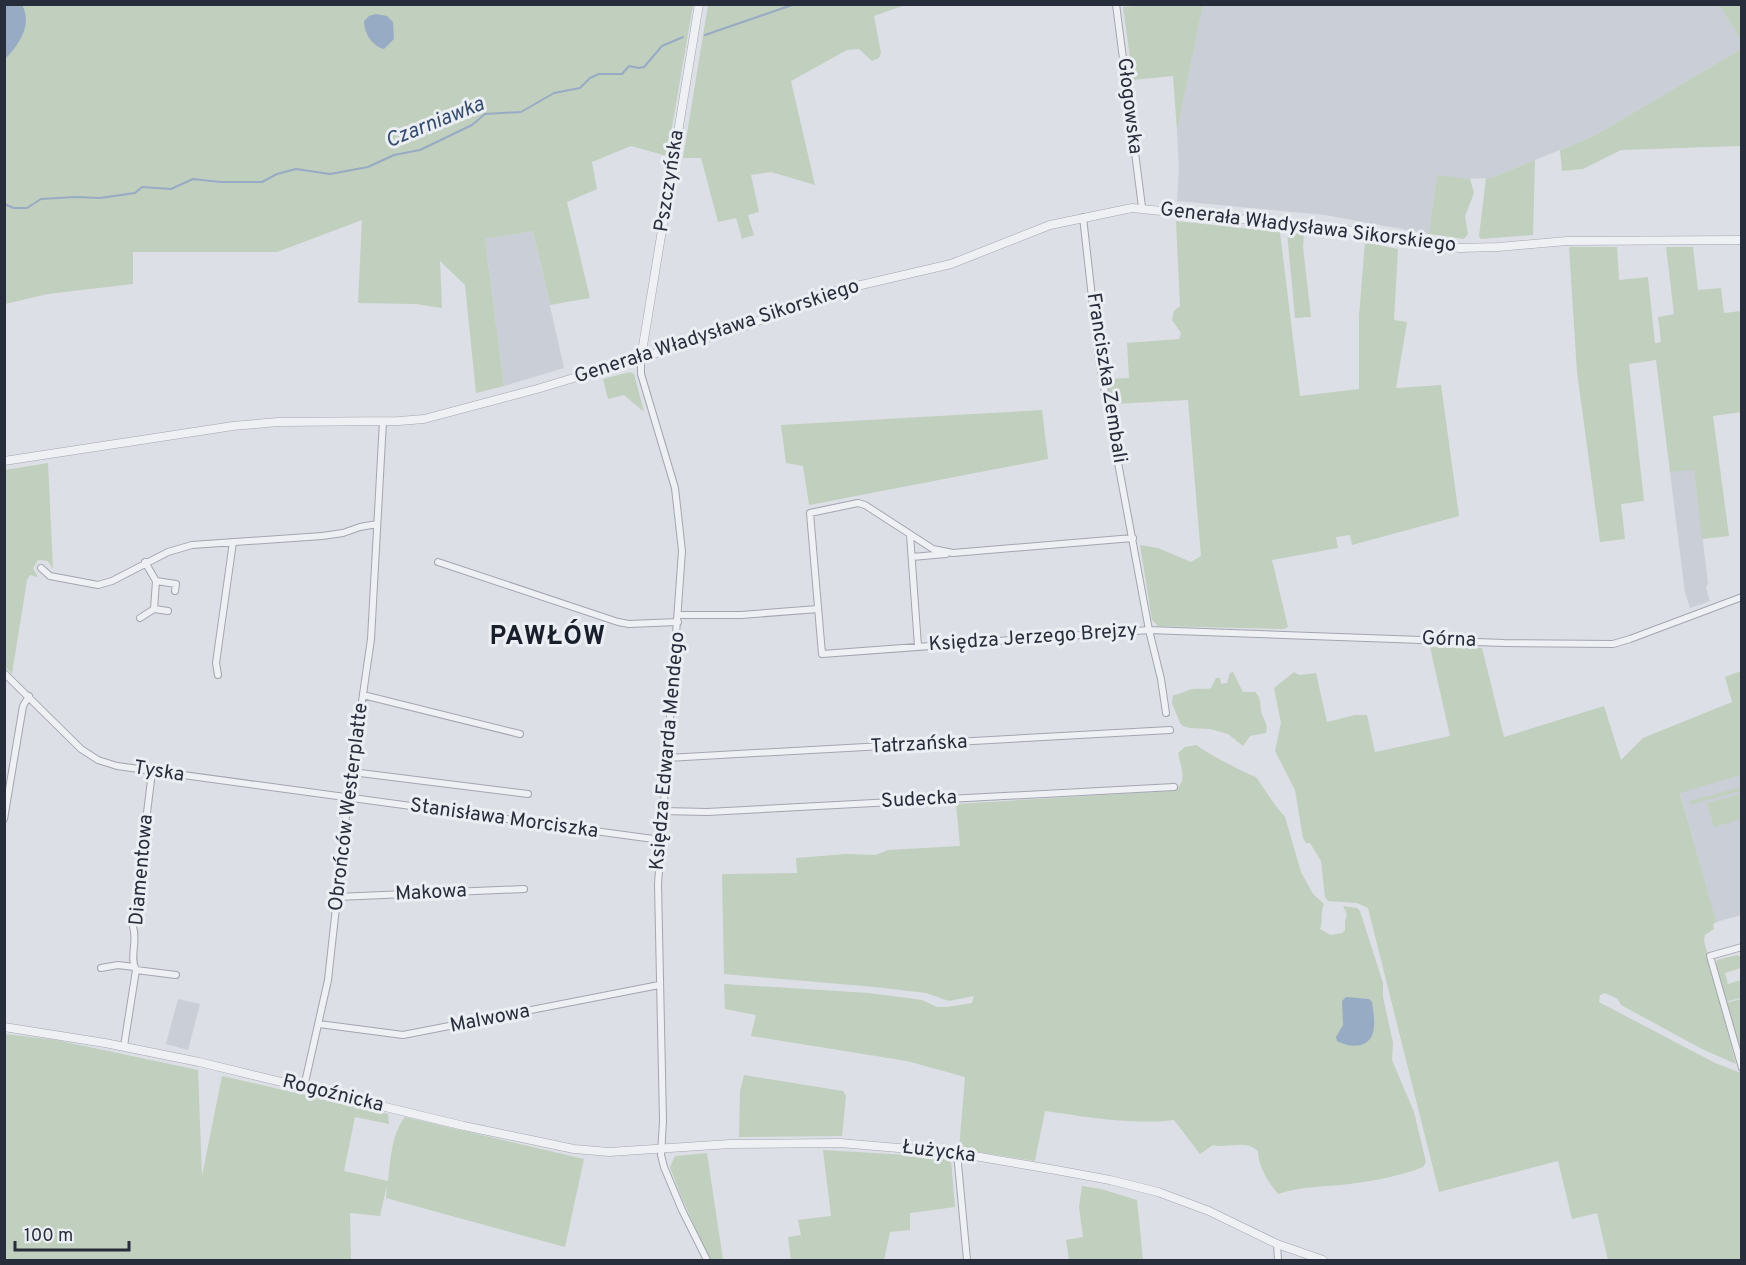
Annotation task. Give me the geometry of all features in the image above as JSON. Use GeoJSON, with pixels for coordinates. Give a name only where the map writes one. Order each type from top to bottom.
{"type":"FeatureCollection","features":[{"type":"Feature","properties":{"kind":"street","name":"Pszczyńska"},"geometry":{"type":"LineString","coordinates":[[641,358],[699,4]]}},
{"type":"Feature","properties":{"kind":"street","name":"Głogowska"},"geometry":{"type":"LineString","coordinates":[[1116,4],[1142,207]]}},
{"type":"Feature","properties":{"kind":"street","name":"Generała Władysława Sikorskiego"},"geometry":{"type":"LineString","coordinates":[[4,461],[243,424],[412,420],[437,416],[756,323],[831,292],[951,264],[1036,230],[1124,209],[1142,207],[1347,230],[1450,247],[1486,248],[1568,241],[1742,240]]}},
{"type":"Feature","properties":{"kind":"street","name":"Franciszka Zembali"},"geometry":{"type":"LineString","coordinates":[[1083,217],[1099,360],[1166,713]]}},
{"type":"Feature","properties":{"kind":"street","name":"Księdza Edwarda Mendego"},"geometry":{"type":"LineString","coordinates":[[641,358],[641,374],[673,479],[679,511],[682,561],[657,905],[663,1149],[661,1155],[667,1174],[707,1260]]}},
{"type":"Feature","properties":{"kind":"street","name":"Obrońców Westerplatte"},"geometry":{"type":"LineString","coordinates":[[304,1087],[328,980],[348,798],[374,612],[383,421]]}},
{"type":"Feature","properties":{"kind":"street","name":"Księdza Jerzego Brejzy"},"geometry":{"type":"LineString","coordinates":[[918,646],[910,535],[865,505],[858,503],[810,513],[822,654],[1149,630]]}},
{"type":"Feature","properties":{"kind":"street"},"geometry":{"type":"LineString","coordinates":[[41,568],[50,576],[98,585],[112,581],[168,552],[192,545],[322,536],[377,524]]}},
{"type":"Feature","properties":{"kind":"street"},"geometry":{"type":"LineString","coordinates":[[910,535],[933,549],[953,553]]}},
{"type":"Feature","properties":{"kind":"street"},"geometry":{"type":"LineString","coordinates":[[912,557],[1133,538]]}},
{"type":"Feature","properties":{"kind":"street"},"geometry":{"type":"LineString","coordinates":[[218,675],[216,663],[233,542]]}},
{"type":"Feature","properties":{"kind":"street"},"geometry":{"type":"LineString","coordinates":[[145,562],[156,581],[153,609]]}},
{"type":"Feature","properties":{"kind":"street"},"geometry":{"type":"LineString","coordinates":[[438,562],[629,624],[679,618],[818,609]]}},
{"type":"Feature","properties":{"kind":"street"},"geometry":{"type":"LineString","coordinates":[[156,581],[176,584],[175,591]]}},
{"type":"Feature","properties":{"kind":"street","name":"Górna"},"geometry":{"type":"LineString","coordinates":[[1149,630],[1613,644],[1742,597]]}},
{"type":"Feature","properties":{"kind":"street"},"geometry":{"type":"LineString","coordinates":[[140,618],[153,609],[168,611]]}},
{"type":"Feature","properties":{"kind":"street","name":"Tyska"},"geometry":{"type":"LineString","coordinates":[[4,673],[90,756],[117,766],[348,798]]}},
{"type":"Feature","properties":{"kind":"street"},"geometry":{"type":"LineString","coordinates":[[363,694],[520,734]]}},
{"type":"Feature","properties":{"kind":"street"},"geometry":{"type":"LineString","coordinates":[[4,819],[23,706],[29,696]]}},
{"type":"Feature","properties":{"kind":"street","name":"Tatrzańska"},"geometry":{"type":"LineString","coordinates":[[668,758],[1170,730]]}},
{"type":"Feature","properties":{"kind":"street"},"geometry":{"type":"LineString","coordinates":[[352,771],[528,794]]}},
{"type":"Feature","properties":{"kind":"street","name":"Diamentowa"},"geometry":{"type":"LineString","coordinates":[[124,1046],[135,968],[133,960],[136,935],[133,927],[152,772]]}},
{"type":"Feature","properties":{"kind":"street","name":"Sudecka"},"geometry":{"type":"LineString","coordinates":[[663,811],[707,812],[1174,787]]}},
{"type":"Feature","properties":{"kind":"street","name":"Stanisława Morciszka"},"geometry":{"type":"LineString","coordinates":[[348,798],[661,840]]}},
{"type":"Feature","properties":{"kind":"street","name":"Makowa"},"geometry":{"type":"LineString","coordinates":[[337,897],[524,889]]}},
{"type":"Feature","properties":{"kind":"street"},"geometry":{"type":"LineString","coordinates":[[1742,947],[1710,956],[1742,1068]]}},
{"type":"Feature","properties":{"kind":"street"},"geometry":{"type":"LineString","coordinates":[[101,968],[118,964],[176,975]]}},
{"type":"Feature","properties":{"kind":"street","name":"Malwowa"},"geometry":{"type":"LineString","coordinates":[[319,1024],[403,1035],[659,985]]}},
{"type":"Feature","properties":{"kind":"street","name":"Rogoźnicka"},"geometry":{"type":"LineString","coordinates":[[4,1028],[124,1046],[207,1063],[458,1124],[574,1149],[609,1152],[663,1149]]}},
{"type":"Feature","properties":{"kind":"street","name":"Łużycka"},"geometry":{"type":"LineString","coordinates":[[663,1149],[798,1142],[894,1146],[957,1154],[1127,1184],[1174,1197],[1277,1244],[1323,1260]]}},
{"type":"Feature","properties":{"kind":"street"},"geometry":{"type":"LineString","coordinates":[[957,1154],[967,1260]]}},
{"type":"Feature","properties":{"kind":"street"},"geometry":{"type":"LineString","coordinates":[[1277,1244],[1278,1260]]}},
{"type":"Feature","properties":{"kind":"shaded area"},"geometry":{"type":"Polygon","coordinates":[[[1203,5],[1719,5],[1741,40],[1741,49],[1594,136],[1491,178],[1462,179],[1437,176],[1429,234],[1325,215],[1177,201],[1179,168],[1177,131],[1203,5]]]}},
{"type":"Feature","properties":{"kind":"shaded area"},"geometry":{"type":"Polygon","coordinates":[[[533,231],[564,368],[504,386],[485,239],[533,231]]]}},
{"type":"Feature","properties":{"kind":"shaded area"},"geometry":{"type":"Polygon","coordinates":[[[1694,469],[1708,583],[1706,588],[1710,601],[1690,608],[1685,593],[1670,472],[1694,469]]]}},
{"type":"Feature","properties":{"kind":"shaded area"},"geometry":{"type":"Polygon","coordinates":[[[1741,775],[1741,915],[1716,922],[1680,792],[1741,775]]]}},
{"type":"Feature","properties":{"kind":"shaded area"},"geometry":{"type":"Polygon","coordinates":[[[178,999],[200,1004],[188,1050],[166,1044],[178,999]]]}},
{"type":"Feature","properties":{"kind":"green space"},"geometry":{"type":"Polygon","coordinates":[[[4,5],[693,5],[667,156],[631,146],[592,162],[597,189],[567,202],[590,298],[550,305],[533,231],[485,239],[504,386],[476,393],[465,285],[440,261],[442,308],[416,304],[358,303],[362,220],[277,252],[133,252],[133,284],[48,294],[5,304],[4,5]]]}},
{"type":"Feature","properties":{"kind":"green space"},"geometry":{"type":"Polygon","coordinates":[[[708,5],[905,5],[874,16],[881,53],[879,58],[872,61],[859,49],[847,50],[791,81],[815,185],[771,172],[751,175],[759,212],[748,215],[754,235],[742,239],[736,218],[718,222],[701,158],[683,158],[708,5]]]}},
{"type":"Feature","properties":{"kind":"green space"},"geometry":{"type":"Polygon","coordinates":[[[1203,5],[1177,131],[1173,76],[1133,80],[1123,7],[1203,5]]]}},
{"type":"Feature","properties":{"kind":"green space"},"geometry":{"type":"Polygon","coordinates":[[[1719,5],[1741,5],[1741,40],[1719,5]]]}},
{"type":"Feature","properties":{"kind":"green space"},"geometry":{"type":"Polygon","coordinates":[[[1741,49],[1741,146],[1621,150],[1583,169],[1562,171],[1560,150],[1594,136],[1741,49]]]}},
{"type":"Feature","properties":{"kind":"green space"},"geometry":{"type":"Polygon","coordinates":[[[1535,160],[1533,235],[1481,239],[1479,236],[1486,178],[1535,160]]]}},
{"type":"Feature","properties":{"kind":"green space"},"geometry":{"type":"Polygon","coordinates":[[[1437,175],[1470,179],[1474,193],[1465,216],[1468,234],[1464,239],[1429,234],[1437,175]]]}},
{"type":"Feature","properties":{"kind":"green space"},"geometry":{"type":"Polygon","coordinates":[[[1176,221],[1280,232],[1300,396],[1359,389],[1359,316],[1365,242],[1398,249],[1394,320],[1407,322],[1396,388],[1441,385],[1459,516],[1352,545],[1350,535],[1336,537],[1338,548],[1272,560],[1288,627],[1284,629],[1158,626],[1152,620],[1140,545],[1158,548],[1191,562],[1201,556],[1188,400],[1115,404],[1117,417],[1114,418],[1101,346],[1104,345],[1109,379],[1129,378],[1127,343],[1179,339],[1181,333],[1172,320],[1174,311],[1180,306],[1176,221]]]}},
{"type":"Feature","properties":{"kind":"green space"},"geometry":{"type":"Polygon","coordinates":[[[1287,232],[1304,234],[1303,247],[1311,317],[1295,318],[1287,232]]]}},
{"type":"Feature","properties":{"kind":"green space"},"geometry":{"type":"Polygon","coordinates":[[[1569,247],[1617,247],[1619,280],[1648,277],[1655,343],[1661,342],[1658,317],[1674,314],[1666,247],[1693,247],[1698,290],[1721,288],[1724,313],[1741,311],[1741,412],[1713,416],[1729,536],[1702,539],[1694,470],[1670,472],[1656,360],[1629,364],[1644,501],[1621,504],[1625,539],[1600,542],[1577,372],[1569,247]]]}},
{"type":"Feature","properties":{"kind":"green space"},"geometry":{"type":"Polygon","coordinates":[[[630,372],[634,374],[644,412],[624,395],[608,399],[603,379],[630,372]]]}},
{"type":"Feature","properties":{"kind":"green space"},"geometry":{"type":"Polygon","coordinates":[[[1042,410],[1048,459],[809,505],[803,466],[786,463],[781,425],[1042,410]]]}},
{"type":"Feature","properties":{"kind":"green space"},"geometry":{"type":"Polygon","coordinates":[[[48,463],[53,569],[48,561],[38,560],[33,568],[38,577],[30,575],[27,580],[12,674],[4,666],[5,470],[48,463]]]}},
{"type":"Feature","properties":{"kind":"green space"},"geometry":{"type":"Polygon","coordinates":[[[1430,647],[1482,648],[1504,737],[1604,706],[1621,760],[1643,738],[1732,702],[1725,677],[1741,671],[1741,775],[1680,793],[1716,921],[1718,921],[1713,924],[1714,929],[1705,935],[1704,941],[1736,1064],[1702,1049],[1621,1005],[1618,999],[1605,993],[1600,995],[1599,1002],[1715,1063],[1741,1073],[1741,1260],[1608,1260],[1597,1213],[1572,1219],[1558,1161],[1439,1192],[1368,908],[1357,903],[1328,901],[1325,897],[1321,861],[1310,843],[1306,843],[1303,838],[1295,790],[1275,751],[1281,723],[1274,688],[1294,672],[1299,675],[1316,673],[1327,722],[1355,715],[1367,715],[1375,752],[1450,736],[1430,647]]]}},
{"type":"Feature","properties":{"kind":"green space"},"geometry":{"type":"Polygon","coordinates":[[[1233,672],[1243,692],[1255,692],[1258,696],[1267,726],[1266,733],[1250,736],[1243,746],[1228,734],[1183,726],[1172,703],[1173,695],[1191,689],[1211,688],[1216,678],[1220,678],[1221,684],[1227,683],[1230,673],[1233,672]]]}},
{"type":"Feature","properties":{"kind":"green space"},"geometry":{"type":"Polygon","coordinates":[[[1197,745],[1256,777],[1285,817],[1301,872],[1313,894],[1324,904],[1320,929],[1331,935],[1342,933],[1345,930],[1347,914],[1343,906],[1357,908],[1360,911],[1383,983],[1383,997],[1393,1043],[1392,1060],[1414,1112],[1426,1162],[1423,1167],[1377,1180],[1305,1188],[1278,1194],[1264,1174],[1258,1151],[1253,1147],[1213,1145],[1200,1154],[1174,1120],[1125,1121],[1045,1111],[1035,1161],[959,1149],[965,1077],[907,1061],[751,1036],[756,1015],[725,1009],[724,984],[869,993],[922,1000],[937,1007],[972,1003],[974,996],[949,1001],[926,993],[724,974],[722,874],[797,873],[796,858],[846,854],[876,855],[888,850],[960,846],[956,804],[1170,791],[1182,781],[1178,753],[1185,747],[1197,745]]]}},
{"type":"Feature","properties":{"kind":"green space"},"geometry":{"type":"Polygon","coordinates":[[[1741,787],[1741,791],[1690,805],[1689,801],[1741,787]]]}},
{"type":"Feature","properties":{"kind":"green space"},"geometry":{"type":"Polygon","coordinates":[[[1741,794],[1741,819],[1714,827],[1707,803],[1741,794]]]}},
{"type":"Feature","properties":{"kind":"green space"},"geometry":{"type":"Polygon","coordinates":[[[1737,955],[1741,957],[1741,968],[1725,973],[1728,984],[1741,980],[1741,998],[1725,1002],[1716,963],[1717,960],[1737,955]]]}},
{"type":"Feature","properties":{"kind":"green space"},"geometry":{"type":"Polygon","coordinates":[[[1741,999],[1741,1063],[1725,1003],[1741,999]]]}},
{"type":"Feature","properties":{"kind":"green space"},"geometry":{"type":"Polygon","coordinates":[[[5,1034],[56,1040],[198,1070],[202,1176],[222,1076],[388,1114],[389,1124],[355,1117],[344,1171],[388,1181],[394,1139],[405,1117],[584,1159],[565,1247],[386,1198],[387,1185],[380,1216],[350,1213],[351,1260],[5,1260],[5,1034]]]}},
{"type":"Feature","properties":{"kind":"green space"},"geometry":{"type":"Polygon","coordinates":[[[744,1075],[843,1091],[846,1096],[842,1136],[739,1137],[740,1091],[744,1075]]]}},
{"type":"Feature","properties":{"kind":"green space"},"geometry":{"type":"Polygon","coordinates":[[[823,1150],[951,1160],[955,1207],[910,1213],[910,1230],[890,1232],[884,1260],[791,1260],[788,1237],[801,1235],[798,1220],[831,1216],[823,1150]]]}},
{"type":"Feature","properties":{"kind":"green space"},"geometry":{"type":"Polygon","coordinates":[[[707,1153],[723,1260],[710,1260],[670,1167],[675,1156],[707,1153]]]}},
{"type":"Feature","properties":{"kind":"green space"},"geometry":{"type":"Polygon","coordinates":[[[1082,1186],[1137,1200],[1143,1260],[1069,1260],[1066,1240],[1083,1237],[1079,1207],[1082,1186]]]}},
{"type":"Feature","properties":{"kind":"water"},"geometry":{"type":"Polygon","coordinates":[[[5,4],[22,5],[26,20],[23,34],[5,59],[5,4]]]}},
{"type":"Feature","properties":{"kind":"water"},"geometry":{"type":"Polygon","coordinates":[[[376,14],[387,16],[393,22],[394,39],[384,49],[372,42],[364,26],[364,21],[369,16],[376,14]]]}},
{"type":"Feature","properties":{"kind":"water"},"geometry":{"type":"Polygon","coordinates":[[[1346,997],[1369,999],[1372,1002],[1373,1033],[1367,1042],[1361,1045],[1349,1045],[1337,1041],[1336,1037],[1343,1025],[1342,1001],[1346,997]]]}},
{"type":"Feature","properties":{"kind":"waterway","name":"Czarniawka"},"geometry":{"type":"LineString","coordinates":[[705,35],[795,4]]}},
{"type":"Feature","properties":{"kind":"waterway","name":"Czarniawka"},"geometry":{"type":"LineString","coordinates":[[4,204],[14,208],[27,208],[41,199],[100,198],[135,193],[142,187],[171,189],[193,179],[220,182],[262,182],[277,174],[296,169],[330,174],[368,167],[394,155],[420,150],[472,125],[485,114],[521,112],[554,93],[580,88],[590,78],[599,74],[622,74],[629,66],[644,67],[662,46],[683,37]]}},
{"type":"Feature","properties":{"kind":"district","name":"PAWŁÓW"},"geometry":{"type":"Point","coordinates":[548,637]}}]}
